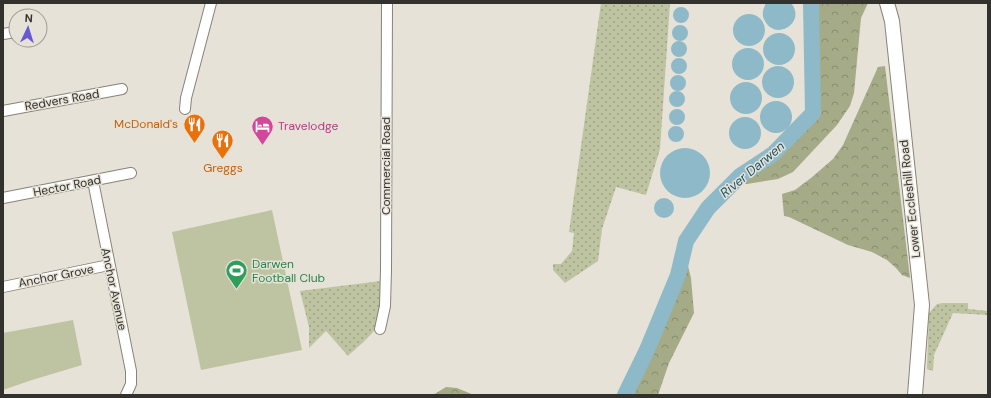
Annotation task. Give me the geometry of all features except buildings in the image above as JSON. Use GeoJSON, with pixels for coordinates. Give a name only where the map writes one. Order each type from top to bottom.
{"type":"FeatureCollection","features":[{"type":"Feature","properties":{"kind":"street"},"geometry":{"type":"LineString","coordinates":[[185,109],[186,98],[211,3]]}},
{"type":"Feature","properties":{"kind":"street","name":"Commercial Road"},"geometry":{"type":"LineString","coordinates":[[380,329],[385,306],[386,270],[387,3]]}},
{"type":"Feature","properties":{"kind":"street","name":"Lower Eccleshill Road"},"geometry":{"type":"LineString","coordinates":[[886,3],[892,21],[922,305],[915,395]]}},
{"type":"Feature","properties":{"kind":"street","name":"Redvers Road"},"geometry":{"type":"LineString","coordinates":[[3,111],[122,89]]}},
{"type":"Feature","properties":{"kind":"street","name":"Hector Road"},"geometry":{"type":"LineString","coordinates":[[3,198],[132,173]]}},
{"type":"Feature","properties":{"kind":"street","name":"Anchor Avenue"},"geometry":{"type":"LineString","coordinates":[[92,181],[131,371],[131,384],[126,395]]}},
{"type":"Feature","properties":{"kind":"street","name":"Anchor Grove"},"geometry":{"type":"LineString","coordinates":[[3,287],[109,265]]}},
{"type":"Feature","properties":{"kind":"green space"},"geometry":{"type":"Polygon","coordinates":[[[601,3],[670,3],[660,149],[646,195],[616,187],[602,229],[598,261],[565,283],[553,270],[553,264],[561,264],[572,251],[574,233],[569,232],[601,3]]]}},
{"type":"Feature","properties":{"kind":"green space"},"geometry":{"type":"Polygon","coordinates":[[[817,3],[868,3],[861,18],[854,93],[850,106],[837,125],[793,172],[778,179],[747,184],[739,181],[775,157],[818,114],[817,3]]]}},
{"type":"Feature","properties":{"kind":"green space"},"geometry":{"type":"Polygon","coordinates":[[[885,66],[910,278],[902,275],[887,260],[872,252],[848,245],[784,216],[782,194],[795,190],[833,159],[843,145],[878,67],[885,66]]]}},
{"type":"Feature","properties":{"kind":"green space","name":"Darwen Football Club"},"geometry":{"type":"Polygon","coordinates":[[[272,210],[302,350],[201,370],[172,232],[272,210]]]}},
{"type":"Feature","properties":{"kind":"green space"},"geometry":{"type":"Polygon","coordinates":[[[688,266],[691,278],[694,313],[669,363],[658,395],[628,395],[688,266]]]}},
{"type":"Feature","properties":{"kind":"green space"},"geometry":{"type":"Polygon","coordinates":[[[381,281],[380,316],[374,330],[364,342],[348,356],[326,331],[309,348],[309,327],[300,291],[381,281]]]}},
{"type":"Feature","properties":{"kind":"green space"},"geometry":{"type":"Polygon","coordinates":[[[663,298],[644,345],[620,395],[617,395],[663,298]]]}},
{"type":"Feature","properties":{"kind":"green space"},"geometry":{"type":"Polygon","coordinates":[[[968,303],[968,309],[988,311],[988,315],[953,313],[934,355],[933,371],[927,369],[929,313],[937,304],[968,303]]]}},
{"type":"Feature","properties":{"kind":"green space"},"geometry":{"type":"Polygon","coordinates":[[[73,320],[82,365],[3,390],[3,333],[73,320]]]}},
{"type":"Feature","properties":{"kind":"green space"},"geometry":{"type":"Polygon","coordinates":[[[446,387],[457,388],[474,395],[433,395],[446,387]]]}},
{"type":"Feature","properties":{"kind":"water"},"geometry":{"type":"Polygon","coordinates":[[[766,3],[791,3],[795,10],[793,23],[782,30],[776,30],[770,27],[763,16],[763,10],[766,3]]]}},
{"type":"Feature","properties":{"kind":"water"},"geometry":{"type":"Polygon","coordinates":[[[681,7],[688,12],[689,15],[684,22],[681,23],[674,18],[673,15],[678,8],[681,7]]]}},
{"type":"Feature","properties":{"kind":"water"},"geometry":{"type":"Polygon","coordinates":[[[746,14],[752,14],[761,18],[765,30],[761,42],[752,46],[746,46],[737,42],[733,33],[733,27],[737,18],[746,14]]]}},
{"type":"Feature","properties":{"kind":"water"},"geometry":{"type":"Polygon","coordinates":[[[680,25],[687,30],[688,33],[683,40],[680,41],[673,36],[672,33],[677,26],[680,25]]]}},
{"type":"Feature","properties":{"kind":"water"},"geometry":{"type":"Polygon","coordinates":[[[776,33],[782,33],[791,37],[795,49],[791,61],[782,65],[776,65],[767,61],[763,52],[763,46],[767,37],[776,33]]]}},
{"type":"Feature","properties":{"kind":"water"},"geometry":{"type":"Polygon","coordinates":[[[679,41],[686,46],[687,49],[682,56],[679,57],[672,52],[671,49],[676,42],[679,41]]]}},
{"type":"Feature","properties":{"kind":"water"},"geometry":{"type":"Polygon","coordinates":[[[745,48],[751,48],[760,52],[764,64],[760,76],[751,80],[745,80],[736,76],[732,67],[732,61],[736,52],[745,48]]]}},
{"type":"Feature","properties":{"kind":"water"},"geometry":{"type":"Polygon","coordinates":[[[679,58],[686,63],[687,66],[682,73],[679,74],[672,69],[671,66],[676,59],[679,58]]]}},
{"type":"Feature","properties":{"kind":"water"},"geometry":{"type":"Polygon","coordinates":[[[775,66],[781,66],[790,70],[794,82],[790,94],[781,98],[775,98],[766,94],[762,85],[762,79],[766,70],[775,66]]]}},
{"type":"Feature","properties":{"kind":"water"},"geometry":{"type":"Polygon","coordinates":[[[678,75],[685,80],[686,83],[681,90],[678,91],[671,86],[670,83],[675,76],[678,75]]]}},
{"type":"Feature","properties":{"kind":"water"},"geometry":{"type":"Polygon","coordinates":[[[743,82],[749,82],[758,86],[762,98],[758,110],[749,114],[743,114],[734,110],[730,101],[730,95],[734,86],[743,82]]]}},
{"type":"Feature","properties":{"kind":"water"},"geometry":{"type":"Polygon","coordinates":[[[677,91],[684,96],[685,99],[680,106],[677,107],[670,102],[669,99],[674,92],[677,91]]]}},
{"type":"Feature","properties":{"kind":"water"},"geometry":{"type":"Polygon","coordinates":[[[773,101],[779,101],[788,105],[792,117],[788,129],[779,133],[773,133],[764,129],[760,120],[760,114],[764,105],[773,101]]]}},
{"type":"Feature","properties":{"kind":"water"},"geometry":{"type":"Polygon","coordinates":[[[677,109],[684,114],[685,117],[680,124],[677,125],[670,120],[669,117],[674,110],[677,109]]]}},
{"type":"Feature","properties":{"kind":"water"},"geometry":{"type":"Polygon","coordinates":[[[742,117],[748,117],[757,121],[761,133],[757,145],[748,149],[742,149],[733,145],[729,136],[729,130],[733,121],[742,117]]]}},
{"type":"Feature","properties":{"kind":"water"},"geometry":{"type":"Polygon","coordinates":[[[676,126],[683,131],[684,134],[679,141],[676,142],[669,137],[668,134],[673,127],[676,126]]]}},
{"type":"Feature","properties":{"kind":"water"},"geometry":{"type":"Polygon","coordinates":[[[685,148],[694,150],[703,155],[708,164],[710,173],[708,182],[703,191],[694,196],[685,198],[676,196],[667,191],[662,182],[660,173],[662,164],[667,155],[676,150],[685,148]]]}},
{"type":"Feature","properties":{"kind":"water"},"geometry":{"type":"Polygon","coordinates":[[[664,198],[671,201],[674,208],[671,215],[664,218],[657,215],[654,208],[657,201],[664,198]]]}},
{"type":"Feature","properties":{"kind":"waterway","name":"River Darwen"},"geometry":{"type":"LineString","coordinates":[[625,395],[647,350],[678,275],[686,241],[708,208],[740,176],[773,154],[813,113],[811,3]]}},
{"type":"Feature","properties":{"kind":"place","name":"McDonald's"},"geometry":{"type":"Point","coordinates":[194,144]}},
{"type":"Feature","properties":{"kind":"place","name":"Travelodge"},"geometry":{"type":"Point","coordinates":[262,146]}},
{"type":"Feature","properties":{"kind":"place","name":"Greggs"},"geometry":{"type":"Point","coordinates":[223,160]}},
{"type":"Feature","properties":{"kind":"place","name":"Darwen Football Club"},"geometry":{"type":"Point","coordinates":[237,290]}}]}
